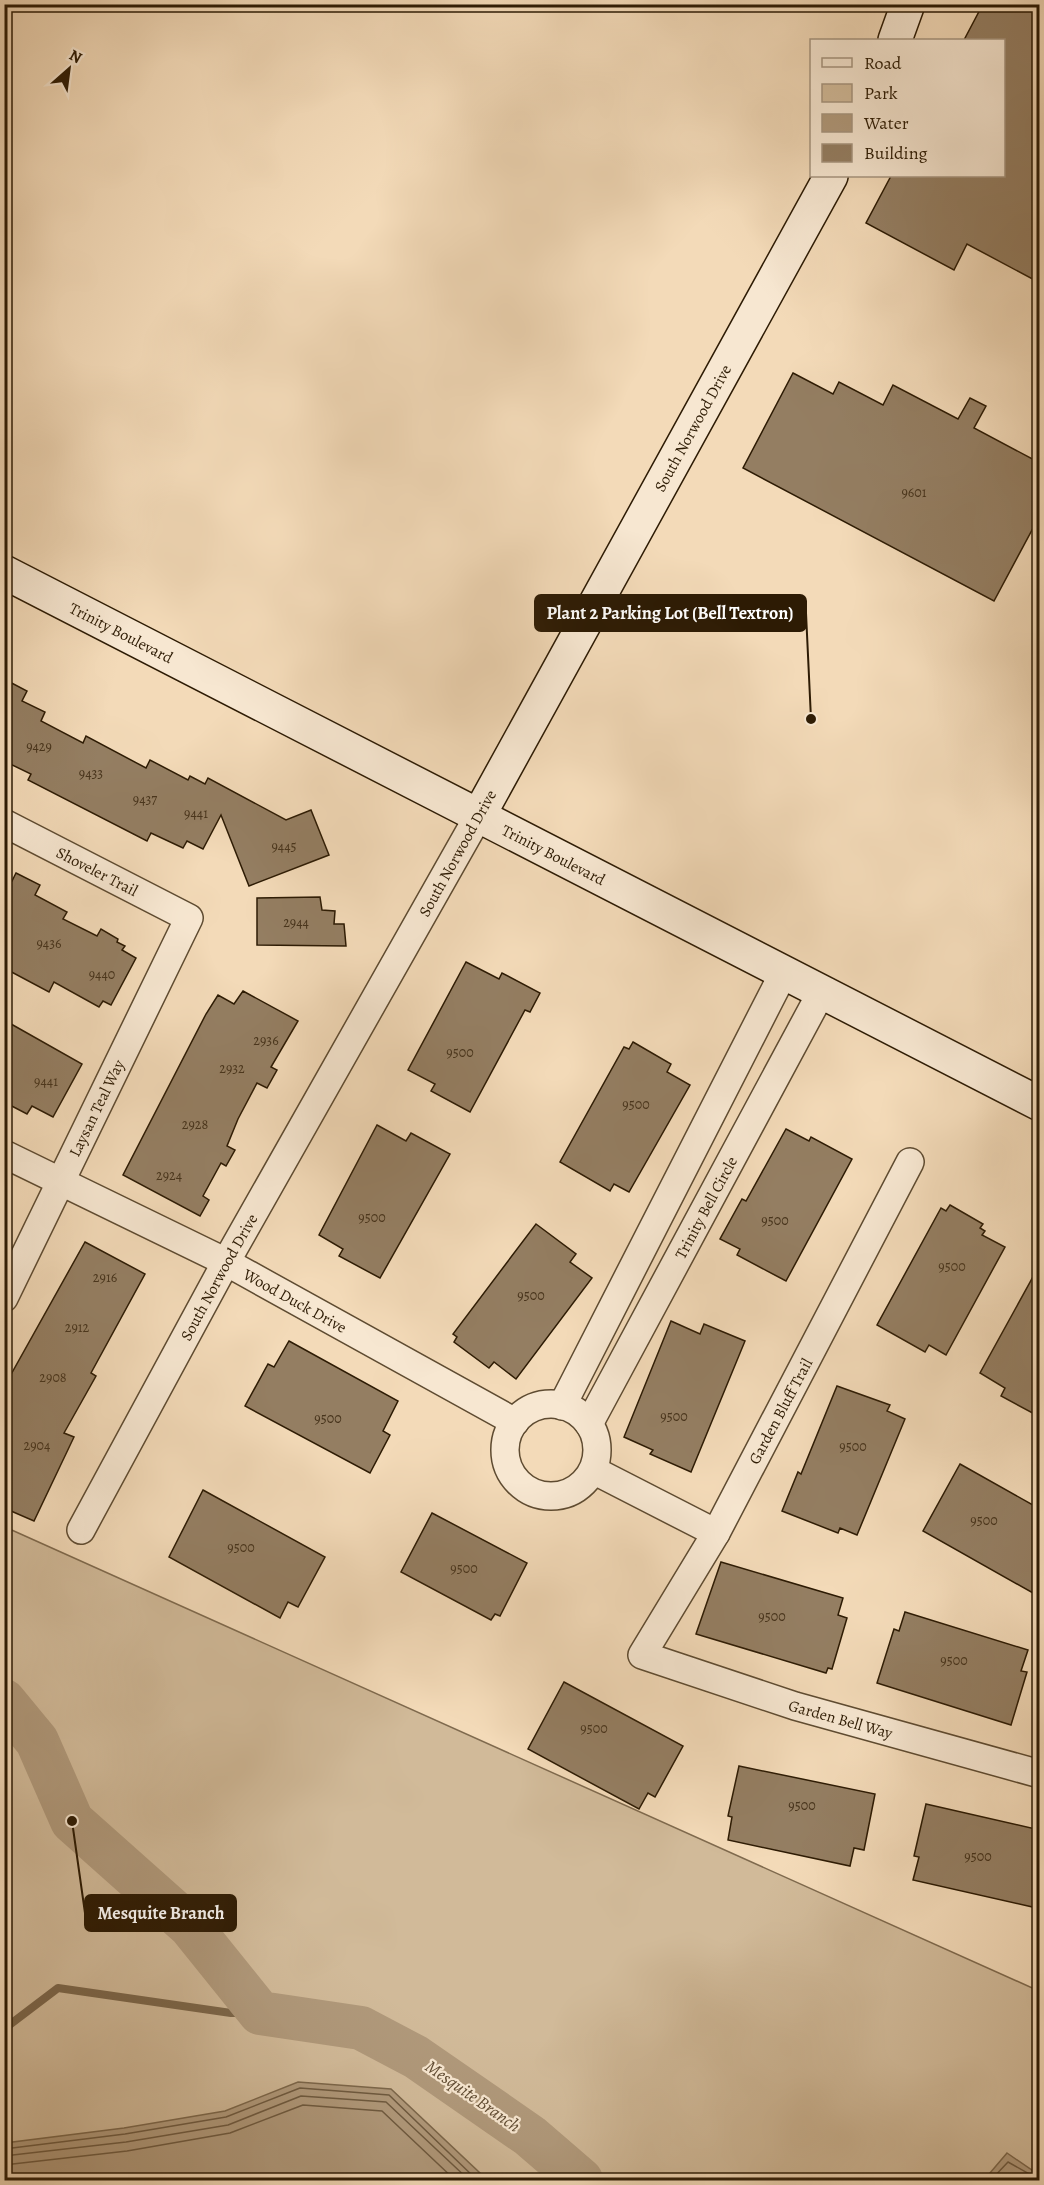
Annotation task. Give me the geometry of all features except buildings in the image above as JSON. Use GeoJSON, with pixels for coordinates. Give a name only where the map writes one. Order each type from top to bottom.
{"type":"FeatureCollection","features":[{"type":"Feature","properties":{"kind":"main road"},"geometry":{"type":"LineString","coordinates":[[895,39],[908,4]]}},
{"type":"Feature","properties":{"kind":"main road","name":"South Norwood Drive"},"geometry":{"type":"LineString","coordinates":[[479,815],[830,177]]}},
{"type":"Feature","properties":{"kind":"main road","name":"Trinity Boulevard"},"geometry":{"type":"LineString","coordinates":[[4,572],[1040,1104]]}},
{"type":"Feature","properties":{"kind":"street","name":"South Norwood Drive"},"geometry":{"type":"LineString","coordinates":[[81,1530],[226,1262],[479,815]]}},
{"type":"Feature","properties":{"kind":"street","name":"Shoveler Trail"},"geometry":{"type":"LineString","coordinates":[[4,823],[189,918]]}},
{"type":"Feature","properties":{"kind":"street","name":"Laysan Teal Way"},"geometry":{"type":"LineString","coordinates":[[4,1298],[189,918]]}},
{"type":"Feature","properties":{"kind":"street"},"geometry":{"type":"LineString","coordinates":[[562,1406],[784,972]]}},
{"type":"Feature","properties":{"kind":"street","name":"Trinity Bell Circle"},"geometry":{"type":"LineString","coordinates":[[589,1424],[822,992]]}},
{"type":"Feature","properties":{"kind":"street","name":"Wood Duck Drive"},"geometry":{"type":"LineString","coordinates":[[4,1154],[226,1262],[515,1422]]}},
{"type":"Feature","properties":{"kind":"street","name":"Garden Bluff Trail"},"geometry":{"type":"LineString","coordinates":[[642,1655],[716,1533],[910,1162]]}},
{"type":"Feature","properties":{"kind":"street"},"geometry":{"type":"LineString","coordinates":[[537,1406],[562,1406],[574,1410],[589,1424],[595,1436],[597,1453],[593,1470],[583,1484],[568,1493],[551,1497],[534,1494],[518,1483],[508,1467],[504,1449],[509,1430],[521,1415],[537,1406]]}},
{"type":"Feature","properties":{"kind":"street"},"geometry":{"type":"LineString","coordinates":[[593,1470],[716,1533]]}},
{"type":"Feature","properties":{"kind":"street","name":"Garden Bell Way"},"geometry":{"type":"LineString","coordinates":[[642,1655],[795,1706],[1040,1774]]}},
{"type":"Feature","properties":{"kind":"green space"},"geometry":{"type":"Polygon","coordinates":[[[5,1527],[1039,1991],[1039,2180],[5,2180],[5,1527]]]}},
{"type":"Feature","properties":{"kind":"water"},"geometry":{"type":"Polygon","coordinates":[[[298,2082],[391,2089],[481,2174],[483,2180],[5,2180],[5,2143],[124,2128],[225,2111],[298,2082]]]}},
{"type":"Feature","properties":{"kind":"water"},"geometry":{"type":"Polygon","coordinates":[[[1007,2153],[1039,2175],[1039,2180],[984,2180],[1007,2153]]]}},
{"type":"Feature","properties":{"kind":"waterway","name":"Mesquite Branch"},"geometry":{"type":"LineString","coordinates":[[4,1701],[37,1741],[72,1821],[190,1926],[260,2013],[361,2028],[416,2057],[530,2136],[581,2180]]}},
{"type":"Feature","properties":{"kind":"waterway"},"geometry":{"type":"LineString","coordinates":[[4,2029],[58,1988],[231,2013],[260,2013]]}},
{"type":"Feature","properties":{"kind":"place","name":"Plant 2 Parking Lot (Bell Textron)"},"geometry":{"type":"Point","coordinates":[811,719]}},
{"type":"Feature","properties":{"kind":"place","name":"Mesquite Branch"},"geometry":{"type":"Point","coordinates":[72,1821]}}]}
